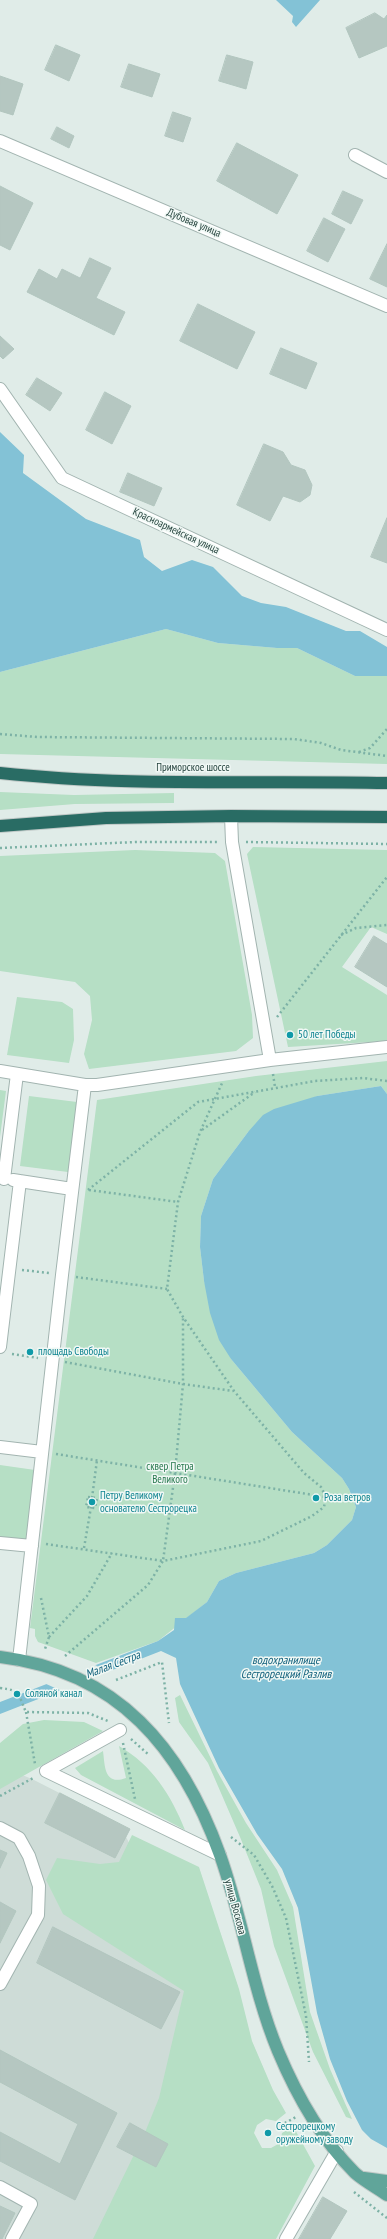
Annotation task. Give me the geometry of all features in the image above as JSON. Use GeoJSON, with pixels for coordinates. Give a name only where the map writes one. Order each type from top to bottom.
{"type":"FeatureCollection","features":[{"type":"Feature","properties":{"kind":"highway","name":"Приморское шоссе"},"geometry":{"type":"LineString","coordinates":[[0,773],[105,781],[310,781],[387,783]]}},
{"type":"Feature","properties":{"kind":"highway"},"geometry":{"type":"LineString","coordinates":[[0,826],[106,818],[231,816],[387,817]]}},
{"type":"Feature","properties":{"kind":"main road"},"geometry":{"type":"LineString","coordinates":[[0,1657],[19,1660]]}},
{"type":"Feature","properties":{"kind":"main road","name":"улица Воскова"},"geometry":{"type":"LineString","coordinates":[[19,1660],[57,1670],[91,1686],[133,1715],[154,1735],[177,1764],[197,1801],[220,1855],[267,2018],[279,2052],[318,2125],[337,2151],[363,2178],[387,2195]]}},
{"type":"Feature","properties":{"kind":"main road"},"geometry":{"type":"LineString","coordinates":[[363,2178],[387,2181]]}},
{"type":"Feature","properties":{"kind":"street","name":"Дубовая улица"},"geometry":{"type":"LineString","coordinates":[[0,140],[387,306]]}},
{"type":"Feature","properties":{"kind":"street"},"geometry":{"type":"LineString","coordinates":[[355,155],[387,172]]}},
{"type":"Feature","properties":{"kind":"street","name":"Красноармейская улица"},"geometry":{"type":"LineString","coordinates":[[0,389],[62,478],[387,630]]}},
{"type":"Feature","properties":{"kind":"street"},"geometry":{"type":"LineString","coordinates":[[231,816],[232,842],[270,1060]]}},
{"type":"Feature","properties":{"kind":"street"},"geometry":{"type":"LineString","coordinates":[[0,1071],[85,1085],[270,1060],[387,1047]]}},
{"type":"Feature","properties":{"kind":"street"},"geometry":{"type":"LineString","coordinates":[[17,1074],[2,1179],[72,1189]]}},
{"type":"Feature","properties":{"kind":"street"},"geometry":{"type":"LineString","coordinates":[[19,1660],[52,1360],[85,1085]]}},
{"type":"Feature","properties":{"kind":"street"},"geometry":{"type":"LineString","coordinates":[[4,1350],[10,1268],[20,1181]]}},
{"type":"Feature","properties":{"kind":"street"},"geometry":{"type":"LineString","coordinates":[[0,1447],[42,1452]]}},
{"type":"Feature","properties":{"kind":"street"},"geometry":{"type":"LineString","coordinates":[[0,1542],[32,1546]]}},
{"type":"Feature","properties":{"kind":"street"},"geometry":{"type":"LineString","coordinates":[[120,1730],[46,1771],[220,1855]]}},
{"type":"Feature","properties":{"kind":"street"},"geometry":{"type":"LineString","coordinates":[[0,1828],[19,1838],[29,1856],[39,1886],[38,1915],[0,1984]]}},
{"type":"Feature","properties":{"kind":"street"},"geometry":{"type":"LineString","coordinates":[[286,2239],[337,2151]]}},
{"type":"Feature","properties":{"kind":"street"},"geometry":{"type":"LineString","coordinates":[[0,2187],[31,2204],[12,2239]]}},
{"type":"Feature","properties":{"kind":"path"},"geometry":{"type":"LineString","coordinates":[[356,753],[370,748],[387,729]]}},
{"type":"Feature","properties":{"kind":"path"},"geometry":{"type":"LineString","coordinates":[[0,734],[37,737],[294,739],[321,742],[341,750],[356,753],[387,756]]}},
{"type":"Feature","properties":{"kind":"path"},"geometry":{"type":"LineString","coordinates":[[0,848],[136,842],[387,844]]}},
{"type":"Feature","properties":{"kind":"path"},"geometry":{"type":"LineString","coordinates":[[265,1031],[387,877]]}},
{"type":"Feature","properties":{"kind":"path"},"geometry":{"type":"LineString","coordinates":[[340,936],[356,928],[387,925]]}},
{"type":"Feature","properties":{"kind":"path"},"geometry":{"type":"LineString","coordinates":[[46,1551],[46,1544],[84,1548],[163,1561],[260,1542],[312,1516],[324,1507],[326,1497],[321,1487],[304,1473],[234,1391],[183,1317],[166,1289],[178,1202],[200,1132],[229,1066]]}},
{"type":"Feature","properties":{"kind":"path"},"geometry":{"type":"LineString","coordinates":[[88,1190],[198,1102],[316,1081],[363,1078],[387,1081]]}},
{"type":"Feature","properties":{"kind":"path"},"geometry":{"type":"LineString","coordinates":[[200,1132],[257,1091]]}},
{"type":"Feature","properties":{"kind":"path"},"geometry":{"type":"LineString","coordinates":[[72,1189],[178,1202]]}},
{"type":"Feature","properties":{"kind":"path"},"geometry":{"type":"LineString","coordinates":[[10,1268],[166,1289]]}},
{"type":"Feature","properties":{"kind":"path"},"geometry":{"type":"LineString","coordinates":[[66,1656],[148,1585],[163,1561],[175,1473],[183,1384],[183,1317]]}},
{"type":"Feature","properties":{"kind":"path"},"geometry":{"type":"LineString","coordinates":[[4,1350],[183,1384],[234,1391]]}},
{"type":"Feature","properties":{"kind":"path"},"geometry":{"type":"LineString","coordinates":[[42,1452],[326,1497]]}},
{"type":"Feature","properties":{"kind":"path"},"geometry":{"type":"LineString","coordinates":[[92,1498],[97,1460]]}},
{"type":"Feature","properties":{"kind":"path"},"geometry":{"type":"LineString","coordinates":[[88,1497],[92,1498],[97,1498],[95,1508],[86,1507],[88,1497]]}},
{"type":"Feature","properties":{"kind":"path"},"geometry":{"type":"LineString","coordinates":[[84,1548],[91,1507]]}},
{"type":"Feature","properties":{"kind":"path"},"geometry":{"type":"LineString","coordinates":[[45,1649],[49,1637],[87,1596],[112,1553]]}},
{"type":"Feature","properties":{"kind":"path"},"geometry":{"type":"LineString","coordinates":[[41,1595],[49,1637]]}},
{"type":"Feature","properties":{"kind":"path"},"geometry":{"type":"LineString","coordinates":[[116,1680],[162,1662],[169,1723]]}},
{"type":"Feature","properties":{"kind":"path"},"geometry":{"type":"LineString","coordinates":[[0,1688],[13,1689],[18,1692],[26,1712],[36,1769]]}},
{"type":"Feature","properties":{"kind":"path"},"geometry":{"type":"LineString","coordinates":[[26,1712],[88,1713],[104,1719],[120,1730],[155,1760]]}},
{"type":"Feature","properties":{"kind":"path"},"geometry":{"type":"LineString","coordinates":[[120,1730],[138,1816]]}},
{"type":"Feature","properties":{"kind":"path"},"geometry":{"type":"LineString","coordinates":[[231,1837],[254,1855],[272,1886],[286,1918],[306,2016],[309,2062]]}},
{"type":"Feature","properties":{"kind":"path"},"geometry":{"type":"LineString","coordinates":[[292,2109],[299,2121]]}},
{"type":"Feature","properties":{"kind":"path"},"geometry":{"type":"LineString","coordinates":[[276,2128],[296,2116]]}},
{"type":"Feature","properties":{"kind":"path"},"geometry":{"type":"LineString","coordinates":[[348,2187],[387,2218]]}},
{"type":"Feature","properties":{"kind":"shaded area"},"geometry":{"type":"Polygon","coordinates":[[[0,1766],[32,1779],[130,1829],[126,1837],[160,1902],[190,1972],[178,2239],[0,2239],[0,1766]]]}},
{"type":"Feature","properties":{"kind":"green space"},"geometry":{"type":"Polygon","coordinates":[[[166,629],[218,643],[277,648],[297,648],[355,676],[387,676],[387,764],[0,754],[0,672],[166,629]]]}},
{"type":"Feature","properties":{"kind":"green space"},"geometry":{"type":"Polygon","coordinates":[[[0,792],[74,795],[174,793],[174,803],[75,804],[0,810],[0,792]]]}},
{"type":"Feature","properties":{"kind":"green space"},"geometry":{"type":"Polygon","coordinates":[[[253,847],[387,850],[387,934],[371,927],[342,967],[387,995],[387,1041],[288,1047],[247,854],[253,847]]]}},
{"type":"Feature","properties":{"kind":"green space"},"geometry":{"type":"Polygon","coordinates":[[[135,850],[215,853],[225,861],[252,1015],[253,1038],[236,1051],[89,1069],[84,1054],[92,1020],[90,996],[75,982],[0,971],[0,856],[135,850]]]}},
{"type":"Feature","properties":{"kind":"green space"},"geometry":{"type":"Polygon","coordinates":[[[17,997],[62,1002],[73,1009],[74,1040],[69,1063],[7,1055],[17,997]]]}},
{"type":"Feature","properties":{"kind":"green space","name":"сквер Петра Великого"},"geometry":{"type":"Polygon","coordinates":[[[387,1061],[387,1094],[381,1086],[317,1096],[248,1132],[213,1179],[201,1216],[200,1247],[204,1281],[231,1359],[292,1432],[342,1478],[349,1489],[356,1507],[352,1520],[327,1545],[314,1553],[236,1573],[219,1581],[207,1602],[158,1641],[96,1663],[38,1642],[35,1636],[35,1629],[30,1628],[97,1100],[256,1076],[387,1061]]]}},
{"type":"Feature","properties":{"kind":"green space"},"geometry":{"type":"Polygon","coordinates":[[[0,1090],[6,1091],[0,1137],[0,1090]]]}},
{"type":"Feature","properties":{"kind":"green space"},"geometry":{"type":"Polygon","coordinates":[[[29,1096],[77,1102],[68,1172],[20,1166],[29,1096]]]}},
{"type":"Feature","properties":{"kind":"green space"},"geometry":{"type":"Polygon","coordinates":[[[0,1465],[35,1470],[26,1541],[0,1538],[0,1465]]]}},
{"type":"Feature","properties":{"kind":"green space"},"geometry":{"type":"Polygon","coordinates":[[[180,1695],[217,1771],[246,1823],[277,1870],[293,1907],[310,2012],[330,2069],[352,2119],[346,2117],[313,2052],[274,1946],[261,1889],[208,1763],[179,1722],[175,1698],[180,1695]]]}},
{"type":"Feature","properties":{"kind":"green space"},"geometry":{"type":"Polygon","coordinates":[[[44,1720],[84,1722],[103,1731],[0,1789],[0,1743],[23,1724],[44,1720]]]}},
{"type":"Feature","properties":{"kind":"green space"},"geometry":{"type":"Polygon","coordinates":[[[119,1746],[141,1762],[159,1782],[167,1793],[185,1830],[81,1775],[75,1768],[103,1751],[105,1768],[110,1777],[119,1780],[126,1778],[119,1746]]]}},
{"type":"Feature","properties":{"kind":"green space"},"geometry":{"type":"Polygon","coordinates":[[[132,1835],[199,1867],[239,1989],[252,2041],[273,2090],[286,2113],[276,2121],[266,2119],[257,2125],[254,2133],[262,2148],[271,2148],[280,2143],[282,2133],[293,2126],[315,2166],[276,2239],[93,2239],[146,2130],[159,2098],[184,1991],[63,1914],[46,1880],[57,1858],[100,1864],[119,1862],[132,1835]]]}},
{"type":"Feature","properties":{"kind":"water"},"geometry":{"type":"Polygon","coordinates":[[[276,0],[320,0],[296,27],[292,22],[293,16],[276,0]]]}},
{"type":"Feature","properties":{"kind":"water"},"geometry":{"type":"Polygon","coordinates":[[[0,432],[24,455],[23,473],[86,519],[140,540],[144,557],[162,571],[192,560],[213,567],[242,596],[261,603],[286,607],[346,631],[360,631],[387,647],[387,676],[355,676],[297,648],[277,648],[218,643],[166,629],[0,672],[0,432]]]}},
{"type":"Feature","properties":{"kind":"water","name":"водохранилище Сестрорецкий Разлив"},"geometry":{"type":"Polygon","coordinates":[[[381,1086],[387,1094],[387,2148],[371,2139],[362,2130],[347,2101],[330,2059],[317,2013],[298,1908],[282,1869],[257,1834],[219,1768],[180,1684],[176,1658],[161,1651],[0,1714],[0,1702],[158,1641],[174,1630],[175,1618],[186,1618],[207,1602],[219,1581],[236,1573],[314,1553],[327,1545],[352,1520],[356,1507],[349,1489],[342,1478],[292,1432],[231,1359],[219,1340],[210,1313],[204,1281],[200,1247],[201,1216],[213,1179],[248,1132],[263,1115],[274,1109],[317,1096],[381,1086]]]}},
{"type":"Feature","properties":{"kind":"pier"},"geometry":{"type":"Polygon","coordinates":[[[93,1664],[111,1673],[64,1692],[44,1683],[93,1664]]]}},
{"type":"Feature","properties":{"kind":"building"},"geometry":{"type":"Polygon","coordinates":[[[375,13],[384,19],[387,15],[387,46],[359,58],[346,28],[375,13]]]}},
{"type":"Feature","properties":{"kind":"building"},"geometry":{"type":"Polygon","coordinates":[[[56,45],[80,55],[69,81],[45,70],[56,45]]]}},
{"type":"Feature","properties":{"kind":"building"},"geometry":{"type":"Polygon","coordinates":[[[227,55],[253,62],[246,89],[219,81],[227,55]]]}},
{"type":"Feature","properties":{"kind":"building"},"geometry":{"type":"Polygon","coordinates":[[[129,64],[160,74],[152,97],[121,87],[129,64]]]}},
{"type":"Feature","properties":{"kind":"building"},"geometry":{"type":"Polygon","coordinates":[[[0,76],[23,84],[13,115],[0,111],[0,76]]]}},
{"type":"Feature","properties":{"kind":"building"},"geometry":{"type":"Polygon","coordinates":[[[173,112],[191,118],[183,142],[165,136],[173,112]]]}},
{"type":"Feature","properties":{"kind":"building"},"geometry":{"type":"Polygon","coordinates":[[[57,127],[74,136],[69,148],[51,139],[57,127]]]}},
{"type":"Feature","properties":{"kind":"building"},"geometry":{"type":"Polygon","coordinates":[[[237,143],[298,175],[277,214],[217,181],[237,143]]]}},
{"type":"Feature","properties":{"kind":"building"},"geometry":{"type":"Polygon","coordinates":[[[0,186],[33,203],[10,250],[0,245],[0,186]]]}},
{"type":"Feature","properties":{"kind":"building"},"geometry":{"type":"Polygon","coordinates":[[[343,191],[363,200],[351,224],[332,214],[343,191]]]}},
{"type":"Feature","properties":{"kind":"building"},"geometry":{"type":"Polygon","coordinates":[[[324,218],[345,229],[328,262],[307,251],[324,218]]]}},
{"type":"Feature","properties":{"kind":"building"},"geometry":{"type":"Polygon","coordinates":[[[387,244],[387,287],[370,279],[387,244]]]}},
{"type":"Feature","properties":{"kind":"building"},"geometry":{"type":"Polygon","coordinates":[[[90,258],[111,268],[96,298],[125,312],[114,335],[27,292],[39,269],[57,279],[62,269],[80,278],[90,258]]]}},
{"type":"Feature","properties":{"kind":"building"},"geometry":{"type":"Polygon","coordinates":[[[198,304],[255,332],[237,369],[180,341],[198,304]]]}},
{"type":"Feature","properties":{"kind":"building"},"geometry":{"type":"Polygon","coordinates":[[[0,336],[14,349],[3,359],[0,356],[0,336]]]}},
{"type":"Feature","properties":{"kind":"building"},"geometry":{"type":"Polygon","coordinates":[[[281,348],[317,363],[306,389],[270,374],[281,348]]]}},
{"type":"Feature","properties":{"kind":"building"},"geometry":{"type":"Polygon","coordinates":[[[37,378],[62,393],[50,411],[26,395],[37,378]]]}},
{"type":"Feature","properties":{"kind":"building"},"geometry":{"type":"Polygon","coordinates":[[[105,392],[131,406],[112,444],[86,430],[105,392]]]}},
{"type":"Feature","properties":{"kind":"building"},"geometry":{"type":"Polygon","coordinates":[[[264,444],[283,452],[291,465],[305,470],[312,485],[310,495],[300,502],[283,496],[270,521],[237,505],[264,444]]]}},
{"type":"Feature","properties":{"kind":"building"},"geometry":{"type":"Polygon","coordinates":[[[128,473],[162,488],[154,506],[120,492],[128,473]]]}},
{"type":"Feature","properties":{"kind":"building"},"geometry":{"type":"Polygon","coordinates":[[[387,518],[387,563],[371,557],[387,518]]]}},
{"type":"Feature","properties":{"kind":"building"},"geometry":{"type":"Polygon","coordinates":[[[374,936],[387,944],[387,987],[355,967],[374,936]]]}},
{"type":"Feature","properties":{"kind":"building"},"geometry":{"type":"Polygon","coordinates":[[[60,1793],[130,1829],[115,1858],[45,1823],[60,1793]]]}},
{"type":"Feature","properties":{"kind":"building"},"geometry":{"type":"Polygon","coordinates":[[[0,1850],[7,1853],[0,1868],[0,1850]]]}},
{"type":"Feature","properties":{"kind":"building"},"geometry":{"type":"Polygon","coordinates":[[[0,1902],[16,1911],[0,1943],[0,1902]]]}},
{"type":"Feature","properties":{"kind":"building"},"geometry":{"type":"Polygon","coordinates":[[[53,1927],[180,1992],[161,2029],[37,1963],[53,1927]]]}},
{"type":"Feature","properties":{"kind":"building"},"geometry":{"type":"Polygon","coordinates":[[[0,2050],[117,2113],[75,2200],[0,2161],[0,2132],[60,2164],[78,2124],[0,2082],[0,2050]]]}},
{"type":"Feature","properties":{"kind":"building"},"geometry":{"type":"Polygon","coordinates":[[[130,2123],[168,2144],[156,2167],[117,2147],[130,2123]]]}},
{"type":"Feature","properties":{"kind":"building"},"geometry":{"type":"Polygon","coordinates":[[[323,2197],[347,2211],[330,2239],[299,2239],[323,2197]]]}},
{"type":"Feature","properties":{"kind":"building"},"geometry":{"type":"Polygon","coordinates":[[[0,2206],[15,2213],[2,2239],[0,2239],[0,2206]]]}},
{"type":"Feature","properties":{"kind":"place","name":"50 лет Победы"},"geometry":{"type":"Point","coordinates":[290,1035]}},
{"type":"Feature","properties":{"kind":"place","name":"площадь Свободы"},"geometry":{"type":"Point","coordinates":[30,1352]}},
{"type":"Feature","properties":{"kind":"place","name":"Роза ветров"},"geometry":{"type":"Point","coordinates":[316,1498]}},
{"type":"Feature","properties":{"kind":"place","name":"Петру Великому основателю Сестрорецка"},"geometry":{"type":"Point","coordinates":[92,1502]}},
{"type":"Feature","properties":{"kind":"place","name":"Соляной канал"},"geometry":{"type":"Point","coordinates":[17,1694]}},
{"type":"Feature","properties":{"kind":"place","name":"Сестрорецкому оружейному заводу"},"geometry":{"type":"Point","coordinates":[268,2133]}},
{"type":"Feature","properties":{"kind":"water label","name":"Малая Сестра"},"geometry":{"type":"Point","coordinates":[113,1665]}}]}
